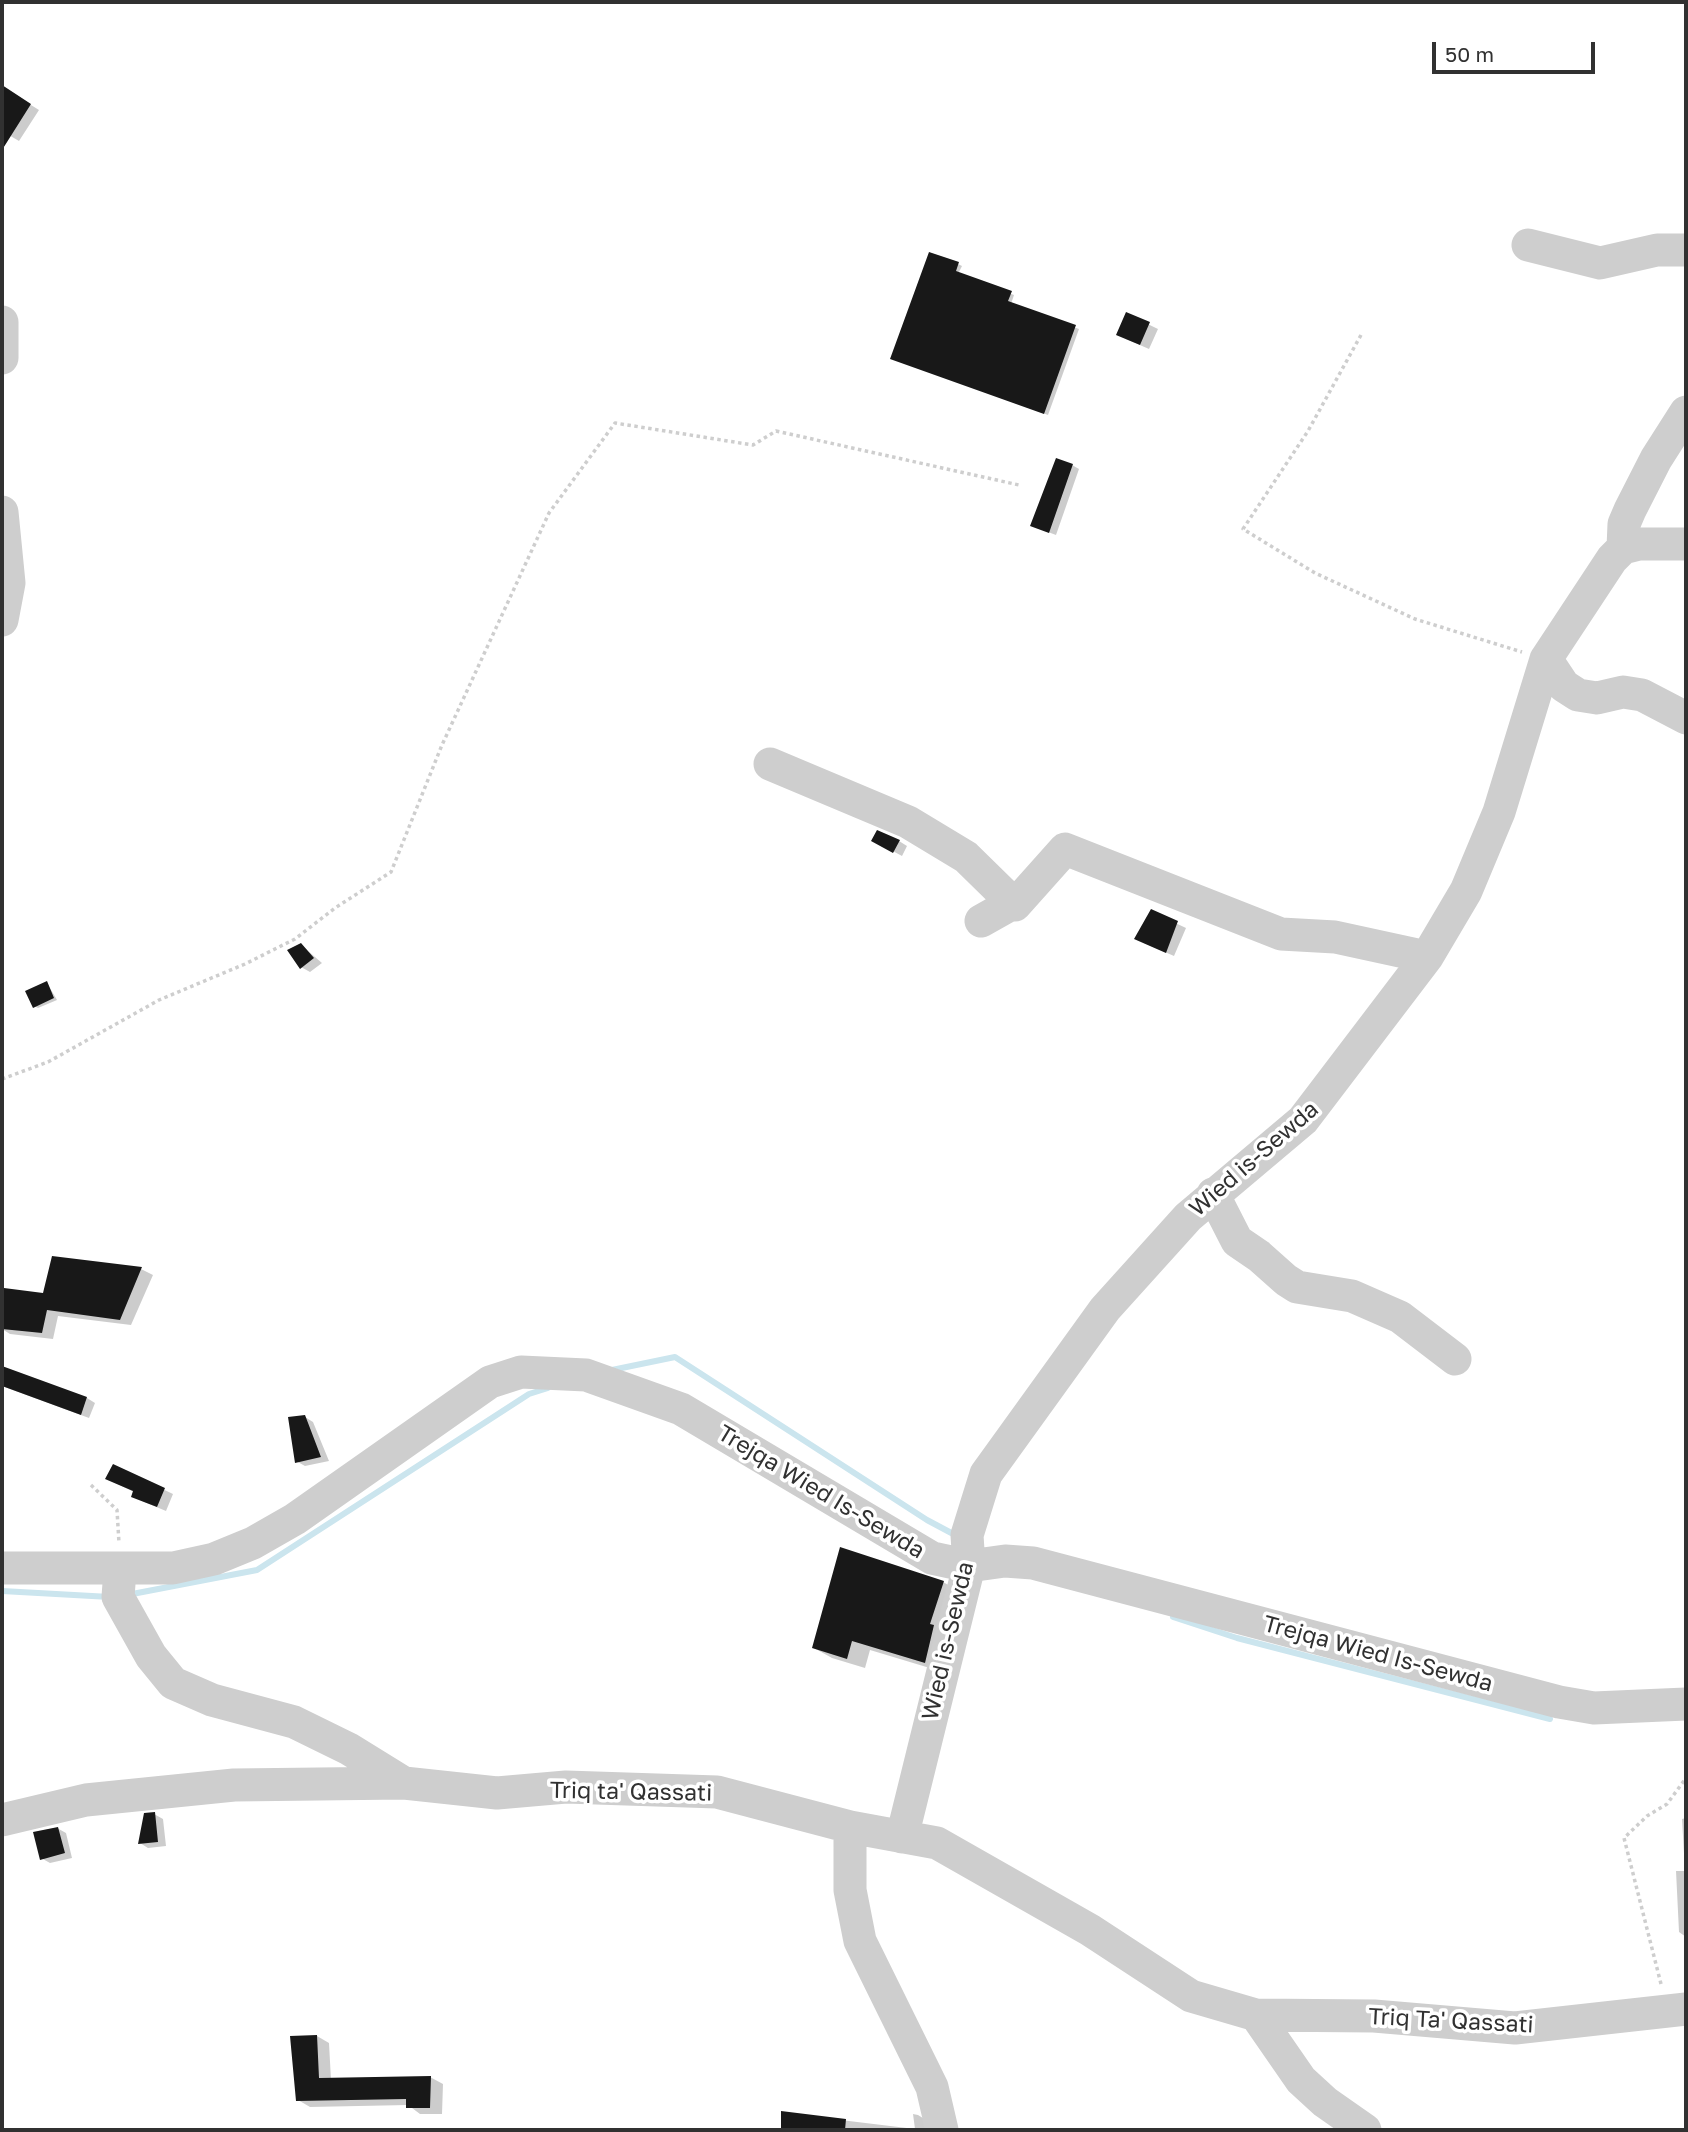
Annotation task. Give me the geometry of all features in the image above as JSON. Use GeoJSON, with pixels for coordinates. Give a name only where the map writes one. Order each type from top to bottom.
{"type":"FeatureCollection","features":[{"type":"Feature","properties":{"kind":"street"},"geometry":{"type":"LineString","coordinates":[[1528,245],[1600,263],[1657,250],[1686,250]]}},
{"type":"Feature","properties":{"kind":"street"},"geometry":{"type":"LineString","coordinates":[[2,322],[2,358]]}},
{"type":"Feature","properties":{"kind":"street"},"geometry":{"type":"LineString","coordinates":[[1686,412],[1656,459],[1630,510],[1624,524],[1623,548],[1639,544],[1686,544]]}},
{"type":"Feature","properties":{"kind":"street"},"geometry":{"type":"LineString","coordinates":[[2,512],[9,583],[2,620]]}},
{"type":"Feature","properties":{"kind":"street","name":"Wied is-Sewda"},"geometry":{"type":"LineString","coordinates":[[902,1837],[969,1566],[967,1535],[986,1474],[1105,1309],[1188,1217],[1303,1120],[1427,957],[1466,891],[1499,812],[1546,659],[1612,559],[1623,548]]}},
{"type":"Feature","properties":{"kind":"street"},"geometry":{"type":"LineString","coordinates":[[1546,659],[1564,686],[1578,695],[1597,698],[1623,692],[1642,695],[1686,718]]}},
{"type":"Feature","properties":{"kind":"street"},"geometry":{"type":"LineString","coordinates":[[770,764],[908,822],[966,857],[1013,904]]}},
{"type":"Feature","properties":{"kind":"street"},"geometry":{"type":"LineString","coordinates":[[981,921],[1013,904],[1065,849],[1281,934],[1335,937],[1427,957]]}},
{"type":"Feature","properties":{"kind":"street"},"geometry":{"type":"LineString","coordinates":[[1213,1194],[1237,1241],[1286,1280],[1297,1287],[1352,1296],[1400,1317],[1455,1359]]}},
{"type":"Feature","properties":{"kind":"street","name":"Trejqa Wied Is-Sewda"},"geometry":{"type":"LineString","coordinates":[[2,1568],[173,1568],[214,1559],[253,1543],[295,1519],[490,1382],[521,1372],[586,1375],[681,1409],[932,1558],[969,1566],[1005,1561],[1033,1563],[1559,1702],[1594,1708],[1686,1704]]}},
{"type":"Feature","properties":{"kind":"street"},"geometry":{"type":"LineString","coordinates":[[120,1570],[118,1597],[151,1656],[173,1684],[212,1700],[294,1722],[349,1749],[404,1783]]}},
{"type":"Feature","properties":{"kind":"street","name":"Triq ta' Qassati"},"geometry":{"type":"LineString","coordinates":[[2,1820],[86,1800],[191,1788],[404,1783],[497,1793],[566,1787],[717,1792],[850,1827],[937,1843],[1090,1930],[1191,1996],[1256,2015]]}},
{"type":"Feature","properties":{"kind":"street"},"geometry":{"type":"LineString","coordinates":[[850,1827],[850,1890],[860,1941],[932,2087],[942,2130]]}},
{"type":"Feature","properties":{"kind":"street","name":"Triq Ta' Qassati"},"geometry":{"type":"LineString","coordinates":[[1256,2015],[1374,2016],[1515,2028],[1677,2009]]}},
{"type":"Feature","properties":{"kind":"street"},"geometry":{"type":"LineString","coordinates":[[1256,2015],[1301,2080],[1325,2102],[1365,2130]]}},
{"type":"Feature","properties":{"kind":"path"},"geometry":{"type":"LineString","coordinates":[[1361,335],[1308,431],[1244,529],[1315,573],[1415,619],[1546,659]]}},
{"type":"Feature","properties":{"kind":"path"},"geometry":{"type":"LineString","coordinates":[[2,1079],[48,1062],[159,1000],[245,964],[295,939],[335,908],[391,872],[442,745],[549,513],[615,423],[753,445],[776,431],[1019,485]]}},
{"type":"Feature","properties":{"kind":"path"},"geometry":{"type":"LineString","coordinates":[[91,1485],[117,1510],[120,1570]]}},
{"type":"Feature","properties":{"kind":"path"},"geometry":{"type":"LineString","coordinates":[[1677,2009],[1624,1838],[1647,1816],[1667,1804],[1686,1778]]}},
{"type":"Feature","properties":{"kind":"building"},"geometry":{"type":"Polygon","coordinates":[[[2,85],[31,104],[2,150],[2,85]]]}},
{"type":"Feature","properties":{"kind":"building"},"geometry":{"type":"Polygon","coordinates":[[[929,252],[959,262],[956,271],[1012,291],[1008,301],[1076,325],[1044,414],[890,359],[929,252]]]}},
{"type":"Feature","properties":{"kind":"building"},"geometry":{"type":"Polygon","coordinates":[[[1126,312],[1150,322],[1140,345],[1116,335],[1126,312]]]}},
{"type":"Feature","properties":{"kind":"building"},"geometry":{"type":"Polygon","coordinates":[[[1056,458],[1073,464],[1049,533],[1030,526],[1056,458]]]}},
{"type":"Feature","properties":{"kind":"building"},"geometry":{"type":"Polygon","coordinates":[[[877,830],[900,840],[893,853],[871,841],[877,830]]]}},
{"type":"Feature","properties":{"kind":"building"},"geometry":{"type":"Polygon","coordinates":[[[1151,909],[1178,921],[1166,953],[1134,939],[1151,909]]]}},
{"type":"Feature","properties":{"kind":"building"},"geometry":{"type":"Polygon","coordinates":[[[301,943],[314,958],[300,969],[287,950],[301,943]]]}},
{"type":"Feature","properties":{"kind":"building"},"geometry":{"type":"Polygon","coordinates":[[[47,981],[54,998],[33,1008],[25,991],[47,981]]]}},
{"type":"Feature","properties":{"kind":"building"},"geometry":{"type":"Polygon","coordinates":[[[52,1256],[142,1267],[120,1320],[47,1310],[42,1333],[2,1329],[4,1288],[43,1293],[52,1256]]]}},
{"type":"Feature","properties":{"kind":"building"},"geometry":{"type":"Polygon","coordinates":[[[2,1366],[87,1397],[81,1415],[2,1386],[2,1366]]]}},
{"type":"Feature","properties":{"kind":"building"},"geometry":{"type":"Polygon","coordinates":[[[305,1415],[321,1457],[295,1463],[288,1417],[305,1415]]]}},
{"type":"Feature","properties":{"kind":"building"},"geometry":{"type":"Polygon","coordinates":[[[113,1464],[165,1488],[157,1507],[131,1497],[133,1491],[105,1479],[113,1464]]]}},
{"type":"Feature","properties":{"kind":"building"},"geometry":{"type":"Polygon","coordinates":[[[840,1547],[944,1581],[930,1624],[934,1625],[925,1663],[852,1641],[847,1659],[812,1648],[840,1547]]]}},
{"type":"Feature","properties":{"kind":"building"},"geometry":{"type":"Polygon","coordinates":[[[155,1812],[158,1842],[138,1844],[144,1813],[155,1812]]]}},
{"type":"Feature","properties":{"kind":"building"},"geometry":{"type":"Polygon","coordinates":[[[58,1827],[65,1853],[40,1860],[33,1832],[58,1827]]]}},
{"type":"Feature","properties":{"kind":"building"},"geometry":{"type":"Polygon","coordinates":[[[317,2035],[319,2078],[431,2076],[430,2108],[406,2108],[406,2099],[296,2101],[290,2036],[317,2035]]]}},
{"type":"Feature","properties":{"kind":"building"},"geometry":{"type":"Polygon","coordinates":[[[781,2111],[846,2119],[845,2130],[781,2130],[781,2111]]]}},
{"type":"Feature","properties":{"kind":"waterway"},"geometry":{"type":"LineString","coordinates":[[612,1370],[675,1357],[927,1520],[957,1536]]}},
{"type":"Feature","properties":{"kind":"waterway"},"geometry":{"type":"LineString","coordinates":[[127,1595],[257,1570],[529,1394],[548,1388]]}},
{"type":"Feature","properties":{"kind":"waterway"},"geometry":{"type":"LineString","coordinates":[[2,1591],[110,1597]]}},
{"type":"Feature","properties":{"kind":"waterway"},"geometry":{"type":"LineString","coordinates":[[1173,1617],[1237,1638],[1550,1719]]}}]}
